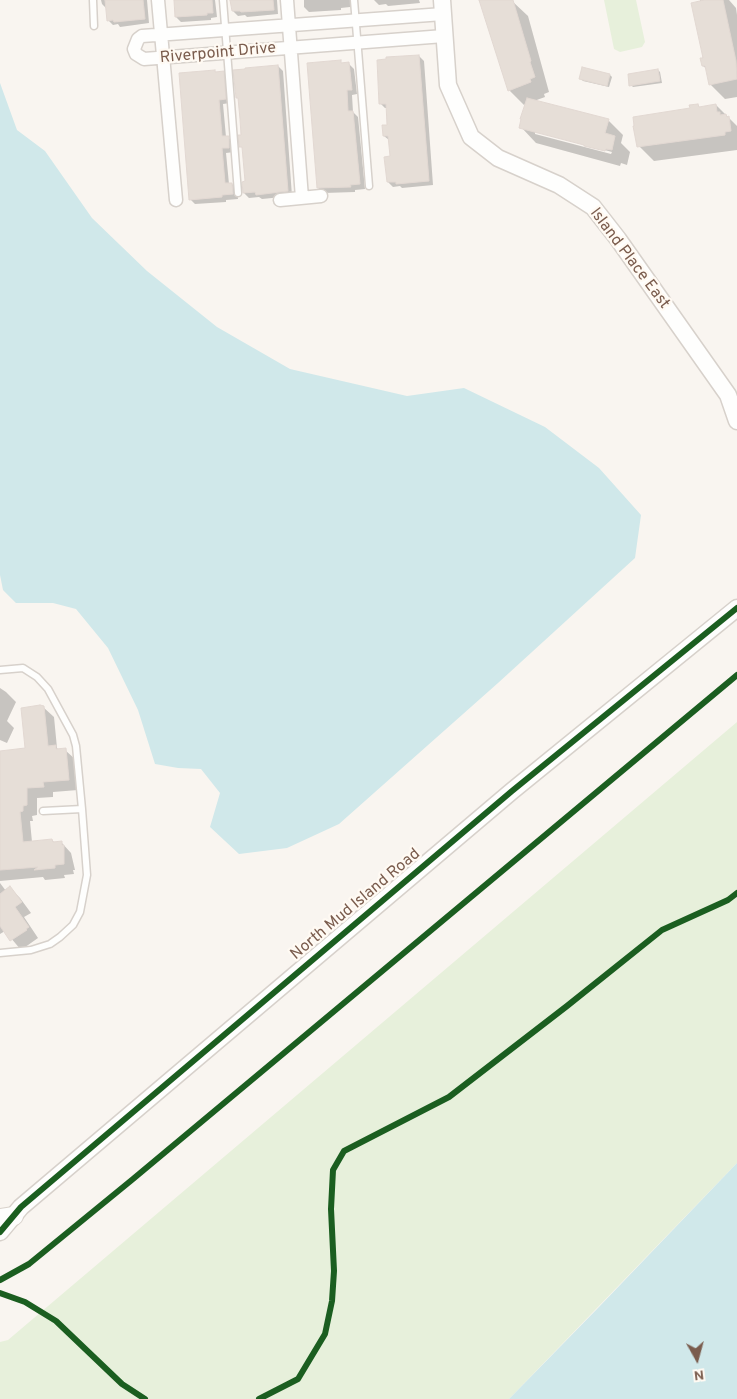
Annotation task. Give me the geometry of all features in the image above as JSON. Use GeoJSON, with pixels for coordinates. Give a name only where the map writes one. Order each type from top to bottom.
{"type":"FeatureCollection","features":[{"type":"Feature","properties":{"kind":"street"},"geometry":{"type":"LineString","coordinates":[[158,0],[176,200]]}},
{"type":"Feature","properties":{"kind":"street"},"geometry":{"type":"LineString","coordinates":[[287,0],[302,198]]}},
{"type":"Feature","properties":{"kind":"street","name":"Riverpoint Drive"},"geometry":{"type":"LineString","coordinates":[[442,7],[356,21],[142,36],[135,44],[134,49],[139,58],[144,60],[444,36]]}},
{"type":"Feature","properties":{"kind":"street","name":"Island Place East"},"geometry":{"type":"LineString","coordinates":[[442,7],[448,85],[470,137],[498,158],[559,185],[592,207],[618,239],[728,395],[737,421]]}},
{"type":"Feature","properties":{"kind":"street"},"geometry":{"type":"LineString","coordinates":[[280,200],[321,196]]}},
{"type":"Feature","properties":{"kind":"street","name":"North Mud Island Road"},"geometry":{"type":"LineString","coordinates":[[0,1232],[7,1217],[512,791],[737,608]]}},
{"type":"Feature","properties":{"kind":"lane"},"geometry":{"type":"LineString","coordinates":[[93,0],[94,26]]}},
{"type":"Feature","properties":{"kind":"lane"},"geometry":{"type":"LineString","coordinates":[[223,0],[238,193]]}},
{"type":"Feature","properties":{"kind":"lane"},"geometry":{"type":"LineString","coordinates":[[354,0],[368,186]]}},
{"type":"Feature","properties":{"kind":"lane"},"geometry":{"type":"LineString","coordinates":[[0,670],[23,668],[37,677],[48,689],[73,735],[76,746],[88,875],[80,912],[73,925],[60,937],[50,944],[31,950],[0,953]]}},
{"type":"Feature","properties":{"kind":"lane"},"geometry":{"type":"LineString","coordinates":[[43,811],[82,809]]}},
{"type":"Feature","properties":{"kind":"green space"},"geometry":{"type":"Polygon","coordinates":[[[604,0],[636,0],[645,42],[642,47],[620,52],[614,49],[604,0]]]}},
{"type":"Feature","properties":{"kind":"green space"},"geometry":{"type":"Polygon","coordinates":[[[737,722],[737,1163],[509,1399],[0,1399],[0,1342],[8,1340],[737,722]]]}},
{"type":"Feature","properties":{"kind":"water"},"geometry":{"type":"Polygon","coordinates":[[[0,83],[17,130],[45,151],[92,218],[147,271],[217,327],[290,369],[407,396],[464,388],[545,427],[599,468],[641,515],[635,558],[339,824],[287,848],[239,854],[210,827],[220,793],[201,769],[155,764],[138,710],[108,648],[76,609],[53,603],[16,603],[3,590],[0,575],[0,83]]]}},
{"type":"Feature","properties":{"kind":"water"},"geometry":{"type":"Polygon","coordinates":[[[737,1163],[737,1399],[509,1399],[598,1308],[737,1163]]]}},
{"type":"Feature","properties":{"kind":"building"},"geometry":{"type":"Polygon","coordinates":[[[105,0],[143,0],[145,19],[107,21],[105,0]]]}},
{"type":"Feature","properties":{"kind":"building"},"geometry":{"type":"Polygon","coordinates":[[[174,0],[212,0],[213,13],[175,17],[174,0]]]}},
{"type":"Feature","properties":{"kind":"building"},"geometry":{"type":"Polygon","coordinates":[[[230,0],[273,0],[274,10],[232,11],[230,0]]]}},
{"type":"Feature","properties":{"kind":"building"},"geometry":{"type":"Polygon","coordinates":[[[479,0],[513,0],[535,77],[530,79],[531,82],[508,91],[479,0]]]}},
{"type":"Feature","properties":{"kind":"building"},"geometry":{"type":"Polygon","coordinates":[[[704,0],[723,0],[736,61],[737,79],[709,85],[705,66],[702,66],[700,58],[703,58],[691,3],[704,0]]]}},
{"type":"Feature","properties":{"kind":"building"},"geometry":{"type":"Polygon","coordinates":[[[419,55],[429,181],[396,184],[396,182],[387,182],[384,157],[390,156],[388,136],[383,136],[382,125],[387,125],[386,104],[379,104],[377,60],[386,59],[386,57],[419,55]]]}},
{"type":"Feature","properties":{"kind":"building"},"geometry":{"type":"Polygon","coordinates":[[[341,60],[341,63],[349,62],[352,90],[347,90],[348,111],[353,111],[360,184],[350,185],[351,187],[317,188],[307,63],[341,60]]]}},
{"type":"Feature","properties":{"kind":"building"},"geometry":{"type":"Polygon","coordinates":[[[278,65],[288,191],[256,195],[255,192],[243,193],[242,182],[245,181],[242,147],[239,147],[238,135],[241,135],[240,119],[233,70],[278,65]]]}},
{"type":"Feature","properties":{"kind":"building"},"geometry":{"type":"Polygon","coordinates":[[[582,67],[610,74],[607,86],[579,79],[582,67]]]}},
{"type":"Feature","properties":{"kind":"building"},"geometry":{"type":"Polygon","coordinates":[[[658,69],[660,81],[629,86],[628,74],[658,69]]]}},
{"type":"Feature","properties":{"kind":"building"},"geometry":{"type":"Polygon","coordinates":[[[215,70],[215,72],[224,71],[226,99],[219,100],[222,136],[229,136],[229,148],[222,148],[225,183],[232,183],[233,194],[189,200],[179,73],[215,70]]]}},
{"type":"Feature","properties":{"kind":"building"},"geometry":{"type":"Polygon","coordinates":[[[527,98],[609,119],[605,133],[615,136],[612,150],[606,149],[605,151],[519,128],[527,98]]]}},
{"type":"Feature","properties":{"kind":"building"},"geometry":{"type":"Polygon","coordinates":[[[698,104],[699,107],[716,104],[717,112],[720,112],[720,115],[726,114],[727,117],[729,116],[731,131],[725,132],[725,135],[637,147],[633,117],[690,108],[689,105],[698,104]]]}},
{"type":"Feature","properties":{"kind":"building"},"geometry":{"type":"Polygon","coordinates":[[[44,706],[48,746],[56,745],[56,749],[66,748],[69,780],[43,782],[44,787],[27,788],[27,805],[23,806],[23,811],[20,812],[23,842],[52,839],[53,842],[62,841],[62,845],[64,845],[64,864],[55,865],[55,868],[34,870],[38,867],[0,870],[0,751],[25,748],[21,708],[44,706]]]}},
{"type":"Feature","properties":{"kind":"building"},"geometry":{"type":"Polygon","coordinates":[[[10,886],[22,902],[15,907],[29,927],[10,941],[0,926],[0,894],[10,886]]]}},
{"type":"Feature","properties":{"kind":"cycle path"},"geometry":{"type":"LineString","coordinates":[[0,1232],[21,1207],[512,791],[737,608]]}},
{"type":"Feature","properties":{"kind":"cycle path"},"geometry":{"type":"LineString","coordinates":[[0,1280],[29,1264],[133,1179],[737,675]]}},
{"type":"Feature","properties":{"kind":"cycle path"},"geometry":{"type":"LineString","coordinates":[[259,1399],[298,1379],[325,1334],[332,1301],[334,1271],[331,1209],[333,1170],[344,1151],[449,1097],[662,930],[728,900],[737,893]]}},
{"type":"Feature","properties":{"kind":"cycle path"},"geometry":{"type":"LineString","coordinates":[[0,1293],[25,1302],[56,1321],[122,1384],[145,1399]]}}]}
